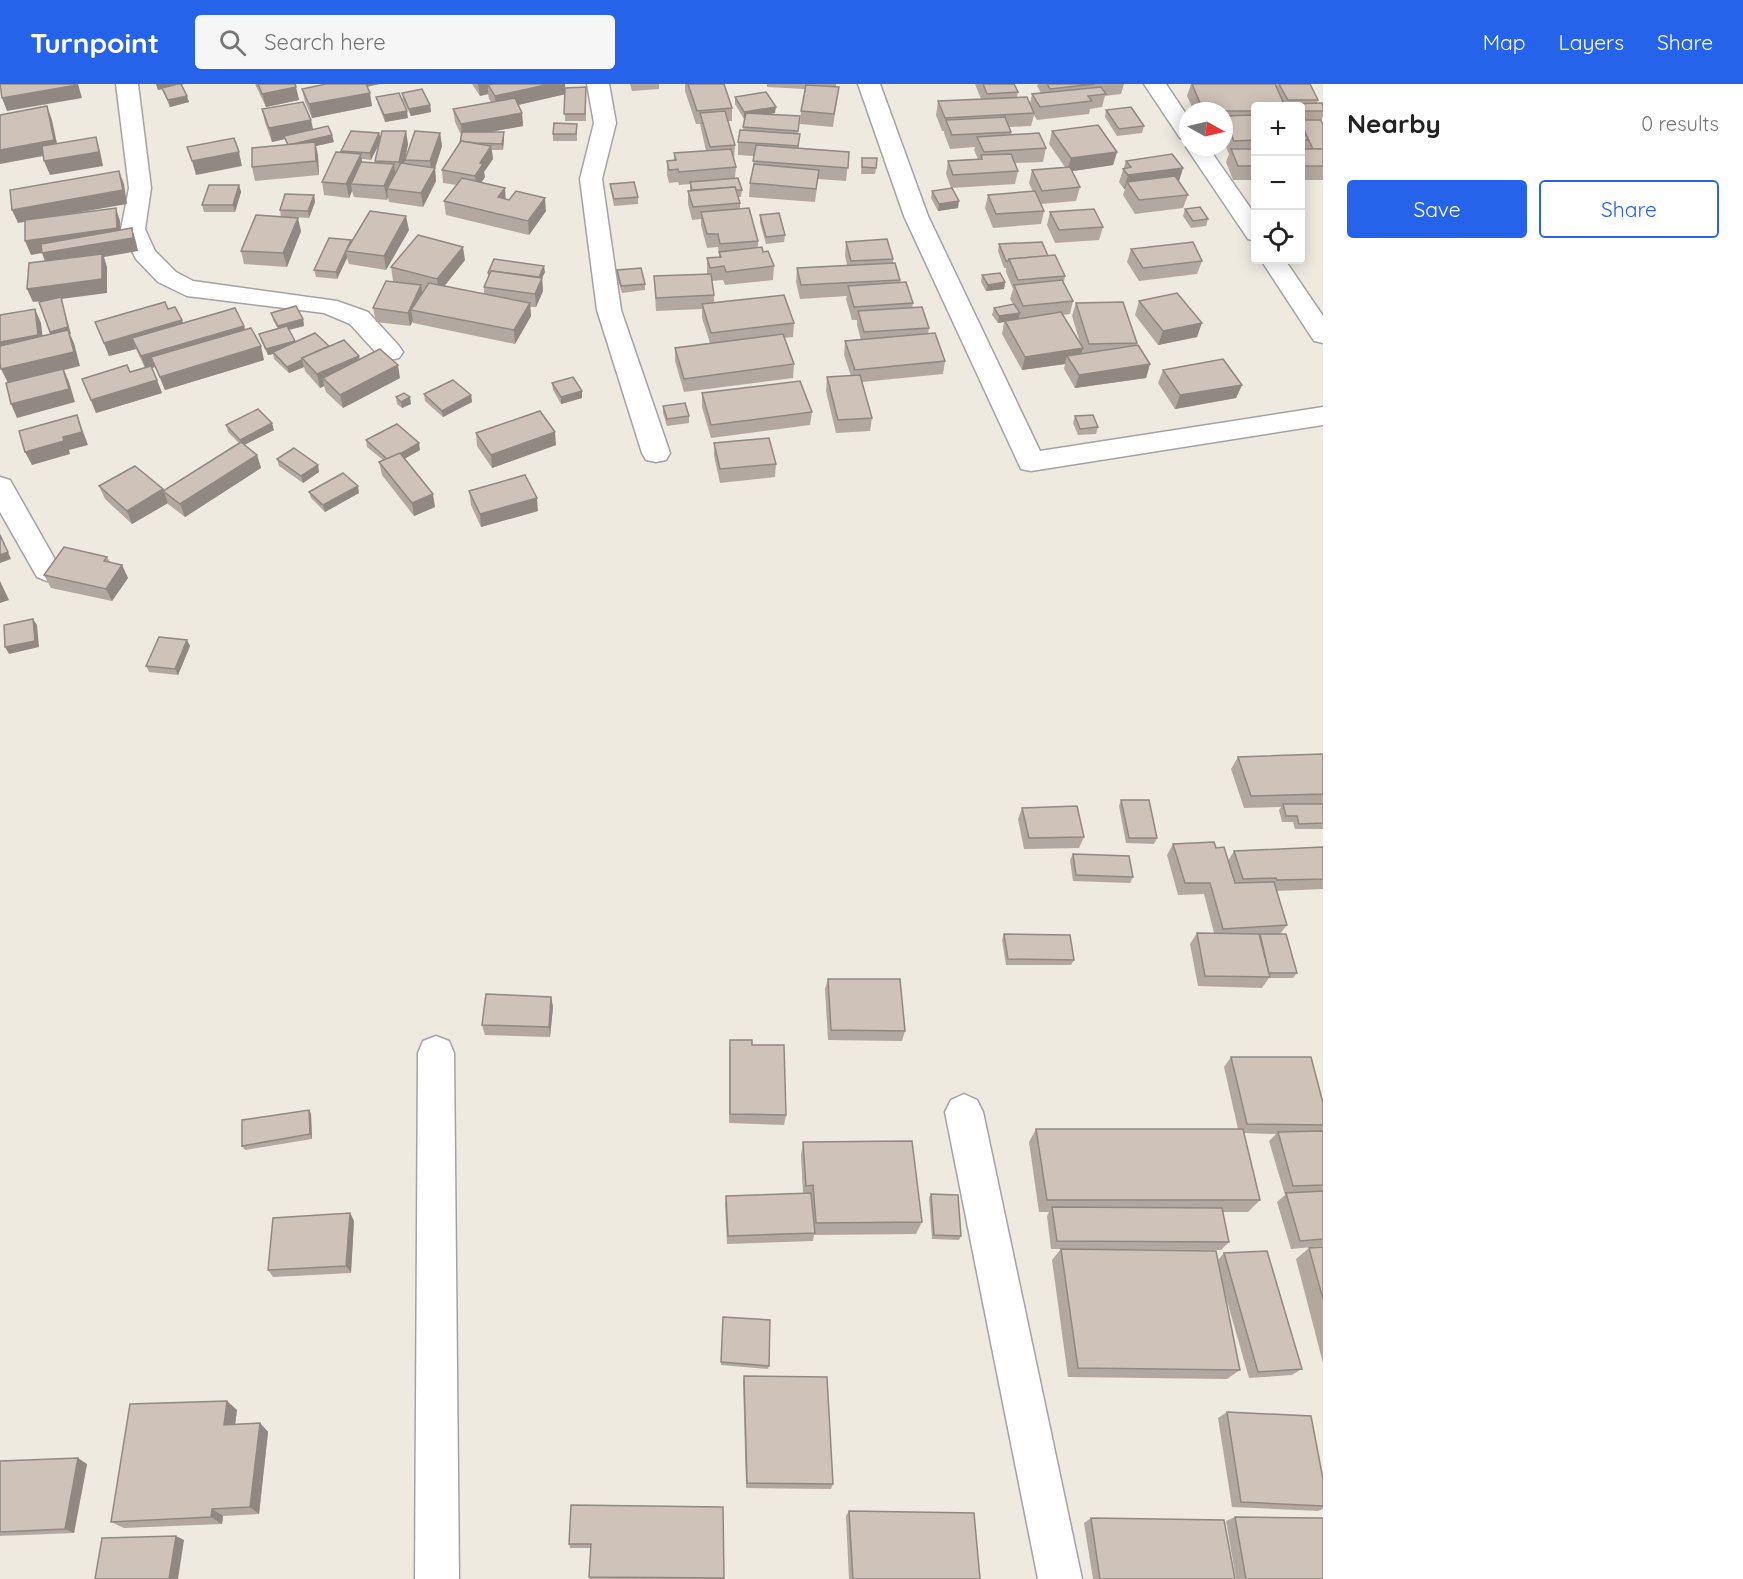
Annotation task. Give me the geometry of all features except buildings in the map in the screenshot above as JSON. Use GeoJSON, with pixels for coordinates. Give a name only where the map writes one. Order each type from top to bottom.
{"type":"FeatureCollection","features":[{"type":"Feature","properties":{"kind":"street"},"geometry":{"type":"LineString","coordinates":[[127,84],[141,188],[133,229],[144,254],[166,277],[187,288],[328,306],[359,318],[390,352]]}},
{"type":"Feature","properties":{"kind":"street"},"geometry":{"type":"LineString","coordinates":[[598,84],[605,123],[591,178],[609,310],[656,453]]}},
{"type":"Feature","properties":{"kind":"street"},"geometry":{"type":"LineString","coordinates":[[869,84],[916,216],[1031,462],[1323,416]]}},
{"type":"Feature","properties":{"kind":"street"},"geometry":{"type":"LineString","coordinates":[[1155,84],[1179,120]]}},
{"type":"Feature","properties":{"kind":"street"},"geometry":{"type":"LineString","coordinates":[[1203,156],[1251,227]]}},
{"type":"Feature","properties":{"kind":"street"},"geometry":{"type":"LineString","coordinates":[[1276,264],[1323,334]]}},
{"type":"Feature","properties":{"kind":"street"},"geometry":{"type":"LineString","coordinates":[[0,487],[47,570]]}},
{"type":"Feature","properties":{"kind":"street"},"geometry":{"type":"LineString","coordinates":[[436,1053],[437,1579]]}},
{"type":"Feature","properties":{"kind":"street"},"geometry":{"type":"LineString","coordinates":[[964,1112],[1060,1579]]}}]}
